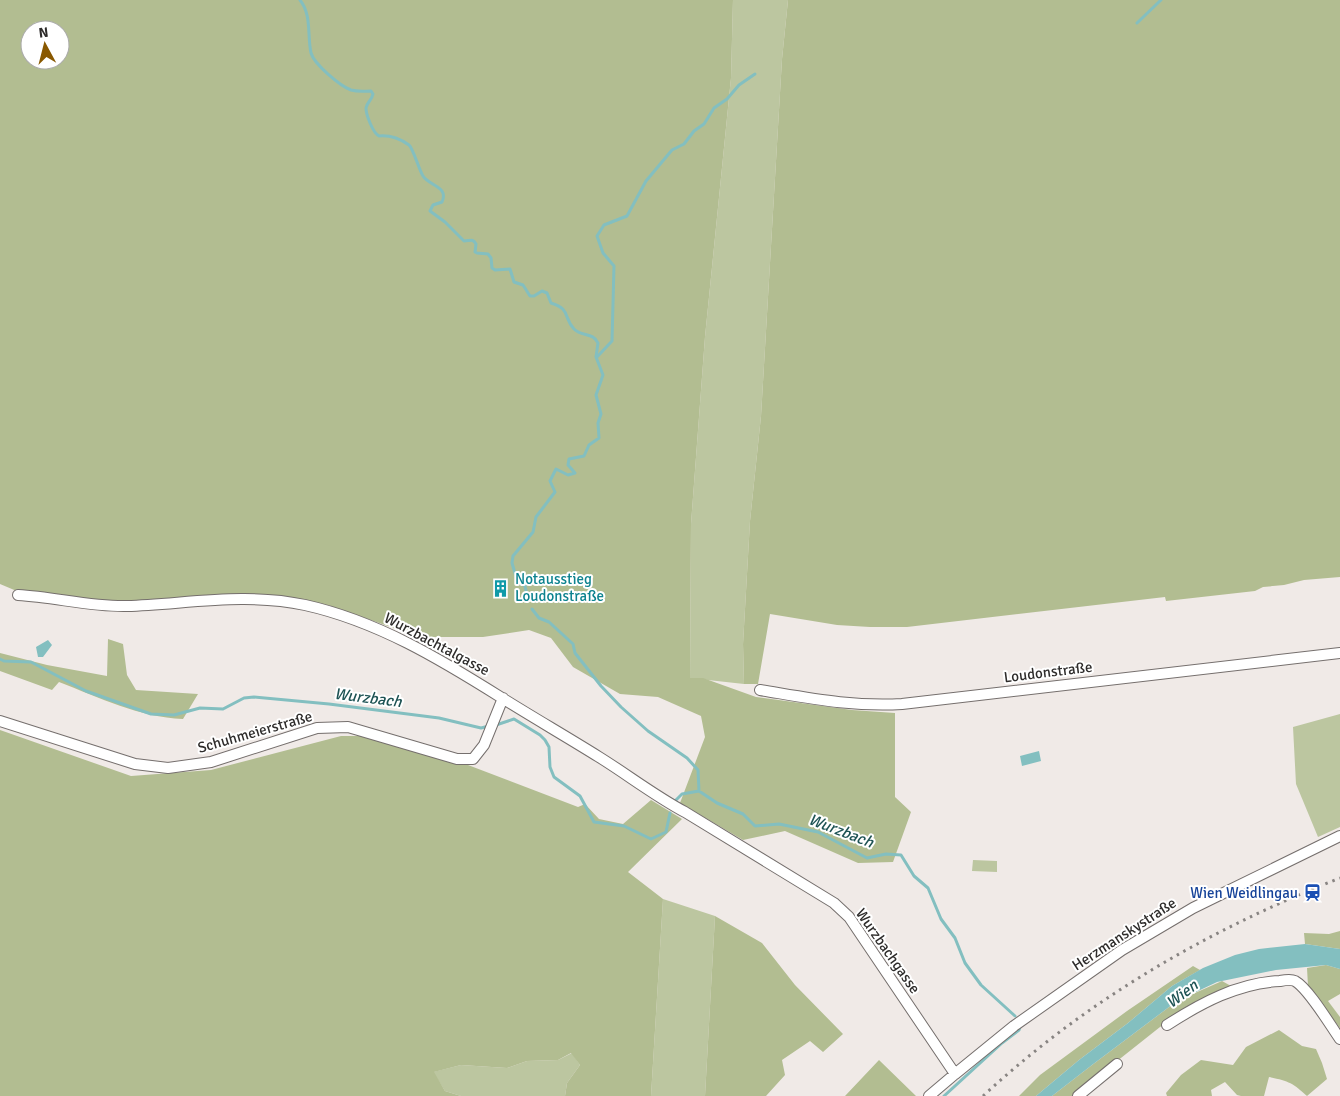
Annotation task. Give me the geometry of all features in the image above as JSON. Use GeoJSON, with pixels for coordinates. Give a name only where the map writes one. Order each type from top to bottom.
{"type":"FeatureCollection","features":[{"type":"Feature","properties":{"kind":"street","name":"Wurzbachtalgasse"},"geometry":{"type":"LineString","coordinates":[[18,595],[126,606],[238,599],[269,601],[303,605],[343,616],[401,639],[459,670],[600,758],[664,801]]}},
{"type":"Feature","properties":{"kind":"street","name":"Loudonstraße"},"geometry":{"type":"LineString","coordinates":[[760,690],[844,704],[872,706],[1340,654]]}},
{"type":"Feature","properties":{"kind":"street","name":"Schuhmeierstraße"},"geometry":{"type":"LineString","coordinates":[[0,721],[135,764],[168,768],[211,762],[317,728],[348,727],[457,759],[473,759],[484,745],[503,698]]}},
{"type":"Feature","properties":{"kind":"street","name":"Wurzbachgasse"},"geometry":{"type":"LineString","coordinates":[[664,801],[834,903],[848,917],[955,1074]]}},
{"type":"Feature","properties":{"kind":"street","name":"Herzmanskystraße"},"geometry":{"type":"LineString","coordinates":[[955,1074],[1014,1026],[1122,950],[1177,917],[1340,836]]}},
{"type":"Feature","properties":{"kind":"street"},"geometry":{"type":"LineString","coordinates":[[1167,1025],[1200,1004],[1239,988],[1268,981],[1292,980],[1297,982],[1310,997],[1340,1039]]}},
{"type":"Feature","properties":{"kind":"street"},"geometry":{"type":"LineString","coordinates":[[1078,1096],[1117,1064]]}},
{"type":"Feature","properties":{"kind":"street"},"geometry":{"type":"LineString","coordinates":[[929,1096],[955,1074]]}},
{"type":"Feature","properties":{"kind":"green space"},"geometry":{"type":"Polygon","coordinates":[[[0,0],[733,0],[731,78],[705,337],[691,524],[690,678],[703,678],[756,697],[852,710],[895,713],[895,797],[911,812],[893,862],[858,863],[785,831],[743,840],[680,803],[705,737],[701,716],[658,697],[620,694],[573,667],[551,638],[529,630],[483,637],[419,637],[328,605],[233,597],[118,605],[19,592],[0,584],[0,0]]]}},
{"type":"Feature","properties":{"kind":"green space"},"geometry":{"type":"Polygon","coordinates":[[[733,0],[788,0],[782,59],[761,416],[750,521],[743,644],[744,684],[690,678],[691,524],[705,337],[731,78],[733,0]]]}},
{"type":"Feature","properties":{"kind":"green space"},"geometry":{"type":"Polygon","coordinates":[[[788,0],[1340,0],[1340,577],[1304,580],[1284,585],[1263,587],[1255,591],[1166,601],[1165,597],[907,627],[837,625],[770,614],[758,684],[744,684],[743,644],[750,521],[761,416],[782,59],[788,0]]]}},
{"type":"Feature","properties":{"kind":"green space"},"geometry":{"type":"Polygon","coordinates":[[[108,639],[123,644],[127,675],[136,690],[198,694],[183,719],[135,711],[59,682],[52,690],[0,671],[0,653],[47,665],[107,676],[108,639]]]}},
{"type":"Feature","properties":{"kind":"green space"},"geometry":{"type":"Polygon","coordinates":[[[1340,714],[1340,827],[1318,837],[1296,784],[1293,727],[1340,714]]]}},
{"type":"Feature","properties":{"kind":"green space"},"geometry":{"type":"Polygon","coordinates":[[[0,730],[131,776],[211,770],[341,736],[361,736],[468,765],[578,807],[585,804],[599,819],[623,824],[651,800],[682,819],[628,872],[663,899],[651,1096],[565,1096],[567,1083],[580,1065],[571,1053],[558,1060],[527,1061],[507,1068],[461,1065],[434,1072],[445,1091],[461,1096],[0,1096],[0,730]]]}},
{"type":"Feature","properties":{"kind":"green space"},"geometry":{"type":"Polygon","coordinates":[[[973,860],[997,861],[997,872],[972,871],[973,860]]]}},
{"type":"Feature","properties":{"kind":"green space"},"geometry":{"type":"Polygon","coordinates":[[[663,899],[715,916],[705,1096],[651,1096],[663,899]]]}},
{"type":"Feature","properties":{"kind":"green space"},"geometry":{"type":"Polygon","coordinates":[[[715,916],[762,943],[795,985],[843,1034],[823,1052],[810,1041],[782,1060],[785,1075],[766,1096],[705,1096],[715,916]]]}},
{"type":"Feature","properties":{"kind":"green space"},"geometry":{"type":"Polygon","coordinates":[[[1340,931],[1340,949],[1305,944],[1304,933],[1329,934],[1340,931]]]}},
{"type":"Feature","properties":{"kind":"green space"},"geometry":{"type":"Polygon","coordinates":[[[1326,965],[1340,969],[1340,994],[1328,1001],[1340,1017],[1340,1028],[1308,986],[1307,968],[1326,965]]]}},
{"type":"Feature","properties":{"kind":"green space"},"geometry":{"type":"Polygon","coordinates":[[[1193,966],[1200,970],[1172,986],[1036,1096],[1019,1096],[1040,1075],[1127,1011],[1193,966]]]}},
{"type":"Feature","properties":{"kind":"green space"},"geometry":{"type":"Polygon","coordinates":[[[1222,981],[1231,986],[1184,1008],[1073,1096],[1052,1096],[1177,1001],[1222,981]]]}},
{"type":"Feature","properties":{"kind":"green space"},"geometry":{"type":"Polygon","coordinates":[[[1279,1030],[1302,1046],[1316,1049],[1322,1063],[1327,1079],[1307,1096],[1290,1083],[1269,1077],[1264,1096],[1237,1095],[1225,1082],[1211,1090],[1212,1096],[1167,1096],[1166,1093],[1181,1075],[1201,1060],[1233,1065],[1246,1047],[1279,1030]]]}},
{"type":"Feature","properties":{"kind":"green space"},"geometry":{"type":"Polygon","coordinates":[[[572,1053],[580,1065],[567,1083],[565,1096],[461,1096],[445,1091],[433,1072],[461,1065],[507,1068],[527,1061],[558,1060],[572,1053]]]}},
{"type":"Feature","properties":{"kind":"green space"},"geometry":{"type":"Polygon","coordinates":[[[879,1060],[916,1096],[845,1096],[879,1060]]]}},
{"type":"Feature","properties":{"kind":"water"},"geometry":{"type":"Polygon","coordinates":[[[48,640],[52,645],[43,657],[38,657],[36,647],[48,640]]]}},
{"type":"Feature","properties":{"kind":"water"},"geometry":{"type":"Polygon","coordinates":[[[1039,751],[1041,761],[1022,766],[1020,756],[1039,751]]]}},
{"type":"Feature","properties":{"kind":"water","name":"Wien"},"geometry":{"type":"Polygon","coordinates":[[[1305,944],[1340,949],[1340,969],[1326,965],[1276,970],[1217,982],[1177,1001],[1052,1096],[1036,1096],[1172,986],[1203,968],[1235,955],[1259,949],[1305,944]]]}},
{"type":"Feature","properties":{"kind":"waterway"},"geometry":{"type":"LineString","coordinates":[[300,0],[308,19],[313,58],[328,74],[346,88],[356,91],[371,91],[373,94],[367,104],[366,111],[374,131],[379,136],[402,140],[409,145],[423,176],[441,189],[443,193],[442,202],[433,205],[430,211],[445,222],[464,241],[474,241],[476,244],[475,252],[488,254],[491,258],[492,268],[495,270],[510,269],[514,282],[523,285],[530,296],[534,296],[542,291],[547,293],[551,303],[564,311],[574,329],[593,337],[598,343],[596,357],[603,375],[596,395],[601,414],[598,423],[599,438],[589,445],[584,456],[569,459],[568,465],[575,473],[568,475],[556,469],[550,481],[555,492],[536,517],[533,532],[513,556],[512,563],[517,580],[525,586],[528,600]]}},
{"type":"Feature","properties":{"kind":"waterway"},"geometry":{"type":"LineString","coordinates":[[1137,23],[1161,0]]}},
{"type":"Feature","properties":{"kind":"waterway"},"geometry":{"type":"LineString","coordinates":[[597,357],[612,341],[614,266],[603,253],[597,236],[604,225],[627,216],[646,181],[672,150],[684,144],[694,131],[704,124],[714,108],[727,99],[739,85],[755,74]]}},
{"type":"Feature","properties":{"kind":"waterway"},"geometry":{"type":"LineString","coordinates":[[532,609],[539,618],[549,622],[573,644],[575,653],[601,686],[621,707],[648,731],[687,758],[698,770],[699,791]]}},
{"type":"Feature","properties":{"kind":"waterway","name":"Wurzbach"},"geometry":{"type":"LineString","coordinates":[[0,659],[4,661],[31,662],[86,691],[151,714],[174,715],[200,708],[223,709],[244,698],[254,697],[329,704],[439,718],[481,728],[489,726]]}},
{"type":"Feature","properties":{"kind":"waterway","name":"Wurzbach"},"geometry":{"type":"LineString","coordinates":[[496,725],[514,719],[540,735],[549,747],[550,767],[554,777],[580,796],[594,822],[624,826],[651,839],[666,832],[670,813]]}},
{"type":"Feature","properties":{"kind":"waterway","name":"Wurzbach"},"geometry":{"type":"LineString","coordinates":[[675,801],[682,794],[699,791],[717,803],[743,814],[755,826],[779,824],[818,832],[867,858],[886,854],[901,855],[914,876],[928,888],[941,919],[955,938],[965,963],[981,985],[1015,1016]]}},
{"type":"Feature","properties":{"kind":"waterway","name":"Wurzbach"},"geometry":{"type":"LineString","coordinates":[[944,1096],[1019,1030],[1020,1027]]}},
{"type":"Feature","properties":{"kind":"railway"},"geometry":{"type":"LineString","coordinates":[[983,1096],[1065,1028],[1151,970],[1243,920],[1340,878]]}},
{"type":"Feature","properties":{"kind":"place","name":"Notausstieg Loudonstraße"},"geometry":{"type":"Point","coordinates":[501,588]}},
{"type":"Feature","properties":{"kind":"place","name":"Wien Weidlingau"},"geometry":{"type":"Point","coordinates":[1312,893]}}]}
